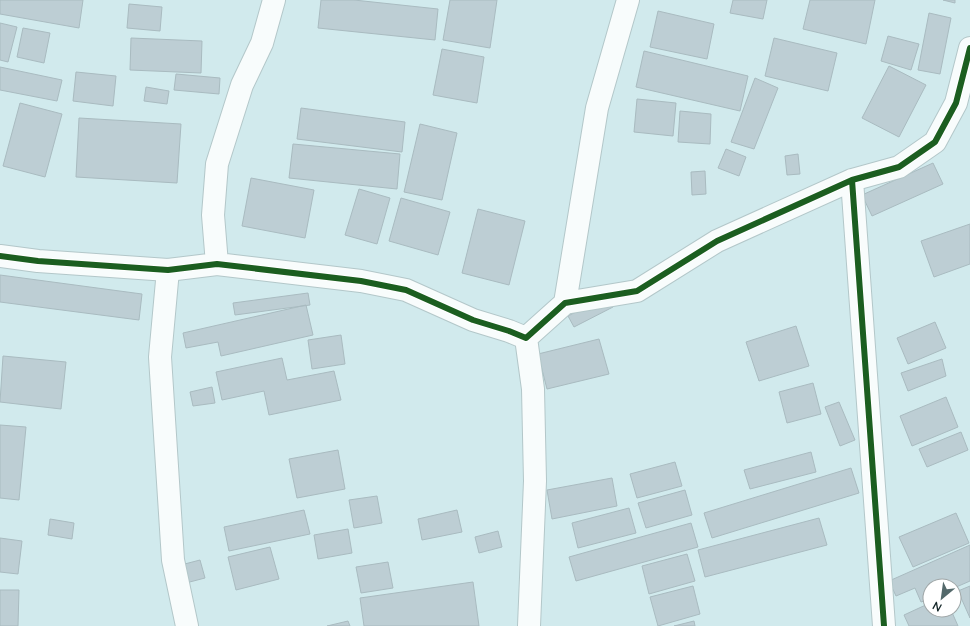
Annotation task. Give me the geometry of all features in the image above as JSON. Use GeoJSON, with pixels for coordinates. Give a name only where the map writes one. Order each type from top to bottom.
{"type":"FeatureCollection","features":[{"type":"Feature","properties":{"kind":"street"},"geometry":{"type":"LineString","coordinates":[[217,264],[213,215],[217,164],[242,85],[262,43],[274,0]]}},
{"type":"Feature","properties":{"kind":"street"},"geometry":{"type":"LineString","coordinates":[[565,303],[597,108],[628,0]]}},
{"type":"Feature","properties":{"kind":"street"},"geometry":{"type":"LineString","coordinates":[[526,338],[565,303],[637,291],[717,240],[852,180],[899,167],[935,142],[963,102],[970,48]]}},
{"type":"Feature","properties":{"kind":"street"},"geometry":{"type":"LineString","coordinates":[[852,180],[884,626]]}},
{"type":"Feature","properties":{"kind":"street"},"geometry":{"type":"LineString","coordinates":[[0,256],[38,261],[168,270],[217,264],[361,281],[406,290],[473,320],[526,338]]}},
{"type":"Feature","properties":{"kind":"street"},"geometry":{"type":"LineString","coordinates":[[168,270],[160,357],[173,560],[187,626]]}},
{"type":"Feature","properties":{"kind":"street"},"geometry":{"type":"LineString","coordinates":[[526,338],[533,389],[535,481],[529,626]]}},
{"type":"Feature","properties":{"kind":"building"},"geometry":{"type":"Polygon","coordinates":[[[0,0],[83,0],[79,28],[0,14],[0,0]]]}},
{"type":"Feature","properties":{"kind":"building"},"geometry":{"type":"Polygon","coordinates":[[[321,0],[354,0],[438,9],[435,40],[318,28],[321,0]]]}},
{"type":"Feature","properties":{"kind":"building"},"geometry":{"type":"Polygon","coordinates":[[[450,0],[497,0],[490,48],[443,40],[450,0]]]}},
{"type":"Feature","properties":{"kind":"building"},"geometry":{"type":"Polygon","coordinates":[[[733,0],[767,0],[763,19],[730,13],[733,0]]]}},
{"type":"Feature","properties":{"kind":"building"},"geometry":{"type":"Polygon","coordinates":[[[810,0],[875,0],[866,44],[803,29],[810,0]]]}},
{"type":"Feature","properties":{"kind":"building"},"geometry":{"type":"Polygon","coordinates":[[[943,0],[955,0],[955,3],[943,0]]]}},
{"type":"Feature","properties":{"kind":"building"},"geometry":{"type":"Polygon","coordinates":[[[129,4],[162,7],[160,31],[127,28],[129,4]]]}},
{"type":"Feature","properties":{"kind":"building"},"geometry":{"type":"Polygon","coordinates":[[[658,11],[714,24],[707,59],[650,47],[658,11]]]}},
{"type":"Feature","properties":{"kind":"building"},"geometry":{"type":"Polygon","coordinates":[[[929,13],[951,18],[940,74],[918,70],[929,13]]]}},
{"type":"Feature","properties":{"kind":"building"},"geometry":{"type":"Polygon","coordinates":[[[0,23],[17,27],[8,62],[0,60],[0,23]]]}},
{"type":"Feature","properties":{"kind":"building"},"geometry":{"type":"Polygon","coordinates":[[[23,28],[50,33],[44,63],[17,57],[23,28]]]}},
{"type":"Feature","properties":{"kind":"building"},"geometry":{"type":"Polygon","coordinates":[[[888,36],[919,44],[911,70],[881,61],[888,36]]]}},
{"type":"Feature","properties":{"kind":"building"},"geometry":{"type":"Polygon","coordinates":[[[131,38],[202,41],[201,73],[130,70],[131,38]]]}},
{"type":"Feature","properties":{"kind":"building"},"geometry":{"type":"Polygon","coordinates":[[[774,38],[837,53],[828,91],[765,76],[774,38]]]}},
{"type":"Feature","properties":{"kind":"building"},"geometry":{"type":"Polygon","coordinates":[[[442,49],[484,57],[477,103],[433,95],[442,49]]]}},
{"type":"Feature","properties":{"kind":"building"},"geometry":{"type":"Polygon","coordinates":[[[644,51],[748,76],[740,111],[636,87],[644,51]]]}},
{"type":"Feature","properties":{"kind":"building"},"geometry":{"type":"Polygon","coordinates":[[[889,66],[926,85],[899,137],[862,118],[889,66]]]}},
{"type":"Feature","properties":{"kind":"building"},"geometry":{"type":"Polygon","coordinates":[[[0,67],[62,80],[57,101],[0,90],[0,67]]]}},
{"type":"Feature","properties":{"kind":"building"},"geometry":{"type":"Polygon","coordinates":[[[76,72],[116,76],[113,106],[73,101],[76,72]]]}},
{"type":"Feature","properties":{"kind":"building"},"geometry":{"type":"Polygon","coordinates":[[[176,74],[220,78],[219,94],[174,90],[176,74]]]}},
{"type":"Feature","properties":{"kind":"building"},"geometry":{"type":"Polygon","coordinates":[[[755,78],[778,88],[754,149],[731,142],[755,78]]]}},
{"type":"Feature","properties":{"kind":"building"},"geometry":{"type":"Polygon","coordinates":[[[146,87],[169,91],[167,104],[144,101],[146,87]]]}},
{"type":"Feature","properties":{"kind":"building"},"geometry":{"type":"Polygon","coordinates":[[[637,99],[676,103],[673,136],[634,132],[637,99]]]}},
{"type":"Feature","properties":{"kind":"building"},"geometry":{"type":"Polygon","coordinates":[[[20,103],[62,114],[45,177],[3,166],[20,103]]]}},
{"type":"Feature","properties":{"kind":"building"},"geometry":{"type":"Polygon","coordinates":[[[301,108],[405,122],[402,152],[297,139],[301,108]]]}},
{"type":"Feature","properties":{"kind":"building"},"geometry":{"type":"Polygon","coordinates":[[[680,111],[711,114],[710,144],[678,142],[680,111]]]}},
{"type":"Feature","properties":{"kind":"building"},"geometry":{"type":"Polygon","coordinates":[[[79,118],[181,124],[177,183],[76,177],[79,118]]]}},
{"type":"Feature","properties":{"kind":"building"},"geometry":{"type":"Polygon","coordinates":[[[420,124],[457,133],[442,200],[404,192],[420,124]]]}},
{"type":"Feature","properties":{"kind":"building"},"geometry":{"type":"Polygon","coordinates":[[[293,144],[400,154],[397,189],[289,178],[293,144]]]}},
{"type":"Feature","properties":{"kind":"building"},"geometry":{"type":"Polygon","coordinates":[[[726,149],[746,157],[739,176],[718,168],[726,149]]]}},
{"type":"Feature","properties":{"kind":"building"},"geometry":{"type":"Polygon","coordinates":[[[798,154],[800,174],[787,175],[785,156],[798,154]]]}},
{"type":"Feature","properties":{"kind":"building"},"geometry":{"type":"Polygon","coordinates":[[[933,163],[943,184],[872,216],[862,195],[933,163]]]}},
{"type":"Feature","properties":{"kind":"building"},"geometry":{"type":"Polygon","coordinates":[[[705,171],[706,194],[692,195],[691,172],[705,171]]]}},
{"type":"Feature","properties":{"kind":"building"},"geometry":{"type":"Polygon","coordinates":[[[251,178],[314,190],[305,238],[242,226],[251,178]]]}},
{"type":"Feature","properties":{"kind":"building"},"geometry":{"type":"Polygon","coordinates":[[[359,189],[390,198],[377,244],[345,235],[359,189]]]}},
{"type":"Feature","properties":{"kind":"building"},"geometry":{"type":"Polygon","coordinates":[[[401,198],[450,212],[438,255],[389,241],[401,198]]]}},
{"type":"Feature","properties":{"kind":"building"},"geometry":{"type":"Polygon","coordinates":[[[478,209],[525,221],[509,285],[462,273],[478,209]]]}},
{"type":"Feature","properties":{"kind":"building"},"geometry":{"type":"Polygon","coordinates":[[[970,224],[970,264],[934,277],[921,241],[970,224]]]}},
{"type":"Feature","properties":{"kind":"building"},"geometry":{"type":"Polygon","coordinates":[[[0,275],[142,294],[139,320],[0,302],[0,275]]]}},
{"type":"Feature","properties":{"kind":"building"},"geometry":{"type":"Polygon","coordinates":[[[308,293],[310,305],[235,315],[233,303],[308,293]]]}},
{"type":"Feature","properties":{"kind":"building"},"geometry":{"type":"Polygon","coordinates":[[[607,296],[613,307],[574,327],[568,316],[607,296]]]}},
{"type":"Feature","properties":{"kind":"building"},"geometry":{"type":"Polygon","coordinates":[[[306,305],[313,335],[221,356],[218,342],[186,348],[183,333],[306,305]]]}},
{"type":"Feature","properties":{"kind":"building"},"geometry":{"type":"Polygon","coordinates":[[[935,322],[946,348],[908,364],[897,338],[935,322]]]}},
{"type":"Feature","properties":{"kind":"building"},"geometry":{"type":"Polygon","coordinates":[[[796,326],[809,366],[759,381],[746,342],[796,326]]]}},
{"type":"Feature","properties":{"kind":"building"},"geometry":{"type":"Polygon","coordinates":[[[341,335],[345,364],[312,369],[308,340],[341,335]]]}},
{"type":"Feature","properties":{"kind":"building"},"geometry":{"type":"Polygon","coordinates":[[[599,339],[609,374],[547,389],[538,354],[599,339]]]}},
{"type":"Feature","properties":{"kind":"building"},"geometry":{"type":"Polygon","coordinates":[[[3,356],[66,362],[61,409],[0,402],[3,356]]]}},
{"type":"Feature","properties":{"kind":"building"},"geometry":{"type":"Polygon","coordinates":[[[282,358],[287,380],[334,371],[341,400],[269,415],[264,391],[222,400],[216,372],[282,358]]]}},
{"type":"Feature","properties":{"kind":"building"},"geometry":{"type":"Polygon","coordinates":[[[942,359],[946,376],[908,391],[901,373],[942,359]]]}},
{"type":"Feature","properties":{"kind":"building"},"geometry":{"type":"Polygon","coordinates":[[[813,383],[821,414],[787,423],[779,392],[813,383]]]}},
{"type":"Feature","properties":{"kind":"building"},"geometry":{"type":"Polygon","coordinates":[[[212,387],[215,403],[193,406],[190,392],[212,387]]]}},
{"type":"Feature","properties":{"kind":"building"},"geometry":{"type":"Polygon","coordinates":[[[946,397],[958,427],[912,446],[900,416],[946,397]]]}},
{"type":"Feature","properties":{"kind":"building"},"geometry":{"type":"Polygon","coordinates":[[[839,402],[855,440],[840,446],[825,407],[839,402]]]}},
{"type":"Feature","properties":{"kind":"building"},"geometry":{"type":"Polygon","coordinates":[[[0,425],[26,427],[19,500],[0,498],[0,425]]]}},
{"type":"Feature","properties":{"kind":"building"},"geometry":{"type":"Polygon","coordinates":[[[961,432],[968,450],[927,467],[919,449],[961,432]]]}},
{"type":"Feature","properties":{"kind":"building"},"geometry":{"type":"Polygon","coordinates":[[[338,450],[345,489],[297,498],[289,459],[338,450]]]}},
{"type":"Feature","properties":{"kind":"building"},"geometry":{"type":"Polygon","coordinates":[[[811,452],[816,472],[750,489],[744,470],[811,452]]]}},
{"type":"Feature","properties":{"kind":"building"},"geometry":{"type":"Polygon","coordinates":[[[675,462],[682,486],[637,498],[630,474],[675,462]]]}},
{"type":"Feature","properties":{"kind":"building"},"geometry":{"type":"Polygon","coordinates":[[[851,468],[859,493],[712,538],[704,513],[851,468]]]}},
{"type":"Feature","properties":{"kind":"building"},"geometry":{"type":"Polygon","coordinates":[[[612,478],[617,506],[552,519],[547,490],[612,478]]]}},
{"type":"Feature","properties":{"kind":"building"},"geometry":{"type":"Polygon","coordinates":[[[685,490],[692,515],[646,528],[638,503],[685,490]]]}},
{"type":"Feature","properties":{"kind":"building"},"geometry":{"type":"Polygon","coordinates":[[[377,496],[382,523],[354,528],[349,500],[377,496]]]}},
{"type":"Feature","properties":{"kind":"building"},"geometry":{"type":"Polygon","coordinates":[[[629,508],[636,533],[578,548],[572,523],[629,508]]]}},
{"type":"Feature","properties":{"kind":"building"},"geometry":{"type":"Polygon","coordinates":[[[304,510],[310,534],[229,551],[224,527],[304,510]]]}},
{"type":"Feature","properties":{"kind":"building"},"geometry":{"type":"Polygon","coordinates":[[[457,510],[462,532],[422,540],[418,519],[457,510]]]}},
{"type":"Feature","properties":{"kind":"building"},"geometry":{"type":"Polygon","coordinates":[[[956,513],[969,543],[913,567],[899,537],[956,513]]]}},
{"type":"Feature","properties":{"kind":"building"},"geometry":{"type":"Polygon","coordinates":[[[819,518],[827,545],[705,577],[698,550],[819,518]]]}},
{"type":"Feature","properties":{"kind":"building"},"geometry":{"type":"Polygon","coordinates":[[[50,519],[74,523],[72,539],[48,535],[50,519]]]}},
{"type":"Feature","properties":{"kind":"building"},"geometry":{"type":"Polygon","coordinates":[[[691,523],[698,547],[576,581],[569,557],[691,523]]]}},
{"type":"Feature","properties":{"kind":"building"},"geometry":{"type":"Polygon","coordinates":[[[348,529],[352,553],[318,559],[314,535],[348,529]]]}},
{"type":"Feature","properties":{"kind":"building"},"geometry":{"type":"Polygon","coordinates":[[[498,531],[502,547],[479,553],[475,537],[498,531]]]}},
{"type":"Feature","properties":{"kind":"building"},"geometry":{"type":"Polygon","coordinates":[[[0,538],[22,541],[18,574],[0,572],[0,538]]]}},
{"type":"Feature","properties":{"kind":"building"},"geometry":{"type":"Polygon","coordinates":[[[970,545],[970,581],[962,584],[962,578],[922,578],[921,602],[915,588],[896,596],[889,581],[970,545]]]}},
{"type":"Feature","properties":{"kind":"building"},"geometry":{"type":"Polygon","coordinates":[[[270,547],[279,579],[236,590],[228,557],[270,547]]]}},
{"type":"Feature","properties":{"kind":"building"},"geometry":{"type":"Polygon","coordinates":[[[687,554],[695,581],[649,594],[642,566],[687,554]]]}},
{"type":"Feature","properties":{"kind":"building"},"geometry":{"type":"Polygon","coordinates":[[[200,560],[205,578],[182,584],[177,566],[200,560]]]}},
{"type":"Feature","properties":{"kind":"building"},"geometry":{"type":"Polygon","coordinates":[[[388,562],[393,588],[361,593],[356,567],[388,562]]]}},
{"type":"Feature","properties":{"kind":"building"},"geometry":{"type":"Polygon","coordinates":[[[473,582],[479,626],[364,626],[360,598],[473,582]]]}},
{"type":"Feature","properties":{"kind":"building"},"geometry":{"type":"Polygon","coordinates":[[[693,586],[700,614],[658,626],[650,597],[693,586]]]}},
{"type":"Feature","properties":{"kind":"building"},"geometry":{"type":"Polygon","coordinates":[[[970,586],[970,618],[962,600],[962,589],[970,586]]]}},
{"type":"Feature","properties":{"kind":"building"},"geometry":{"type":"Polygon","coordinates":[[[0,590],[19,590],[18,626],[0,626],[0,590]]]}},
{"type":"Feature","properties":{"kind":"building"},"geometry":{"type":"Polygon","coordinates":[[[922,607],[922,618],[954,618],[958,626],[909,626],[904,615],[922,607]]]}},
{"type":"Feature","properties":{"kind":"building"},"geometry":{"type":"Polygon","coordinates":[[[348,621],[350,626],[327,626],[348,621]]]}},
{"type":"Feature","properties":{"kind":"building"},"geometry":{"type":"Polygon","coordinates":[[[694,621],[695,626],[674,626],[694,621]]]}},
{"type":"Feature","properties":{"kind":"cycle path"},"geometry":{"type":"LineString","coordinates":[[0,256],[38,261],[168,270],[217,264],[361,281],[406,290],[473,320],[526,338],[565,303],[637,291],[717,241],[852,180],[899,167],[935,142],[956,103],[970,48]]}},
{"type":"Feature","properties":{"kind":"cycle path"},"geometry":{"type":"LineString","coordinates":[[852,180],[884,626]]}}]}
